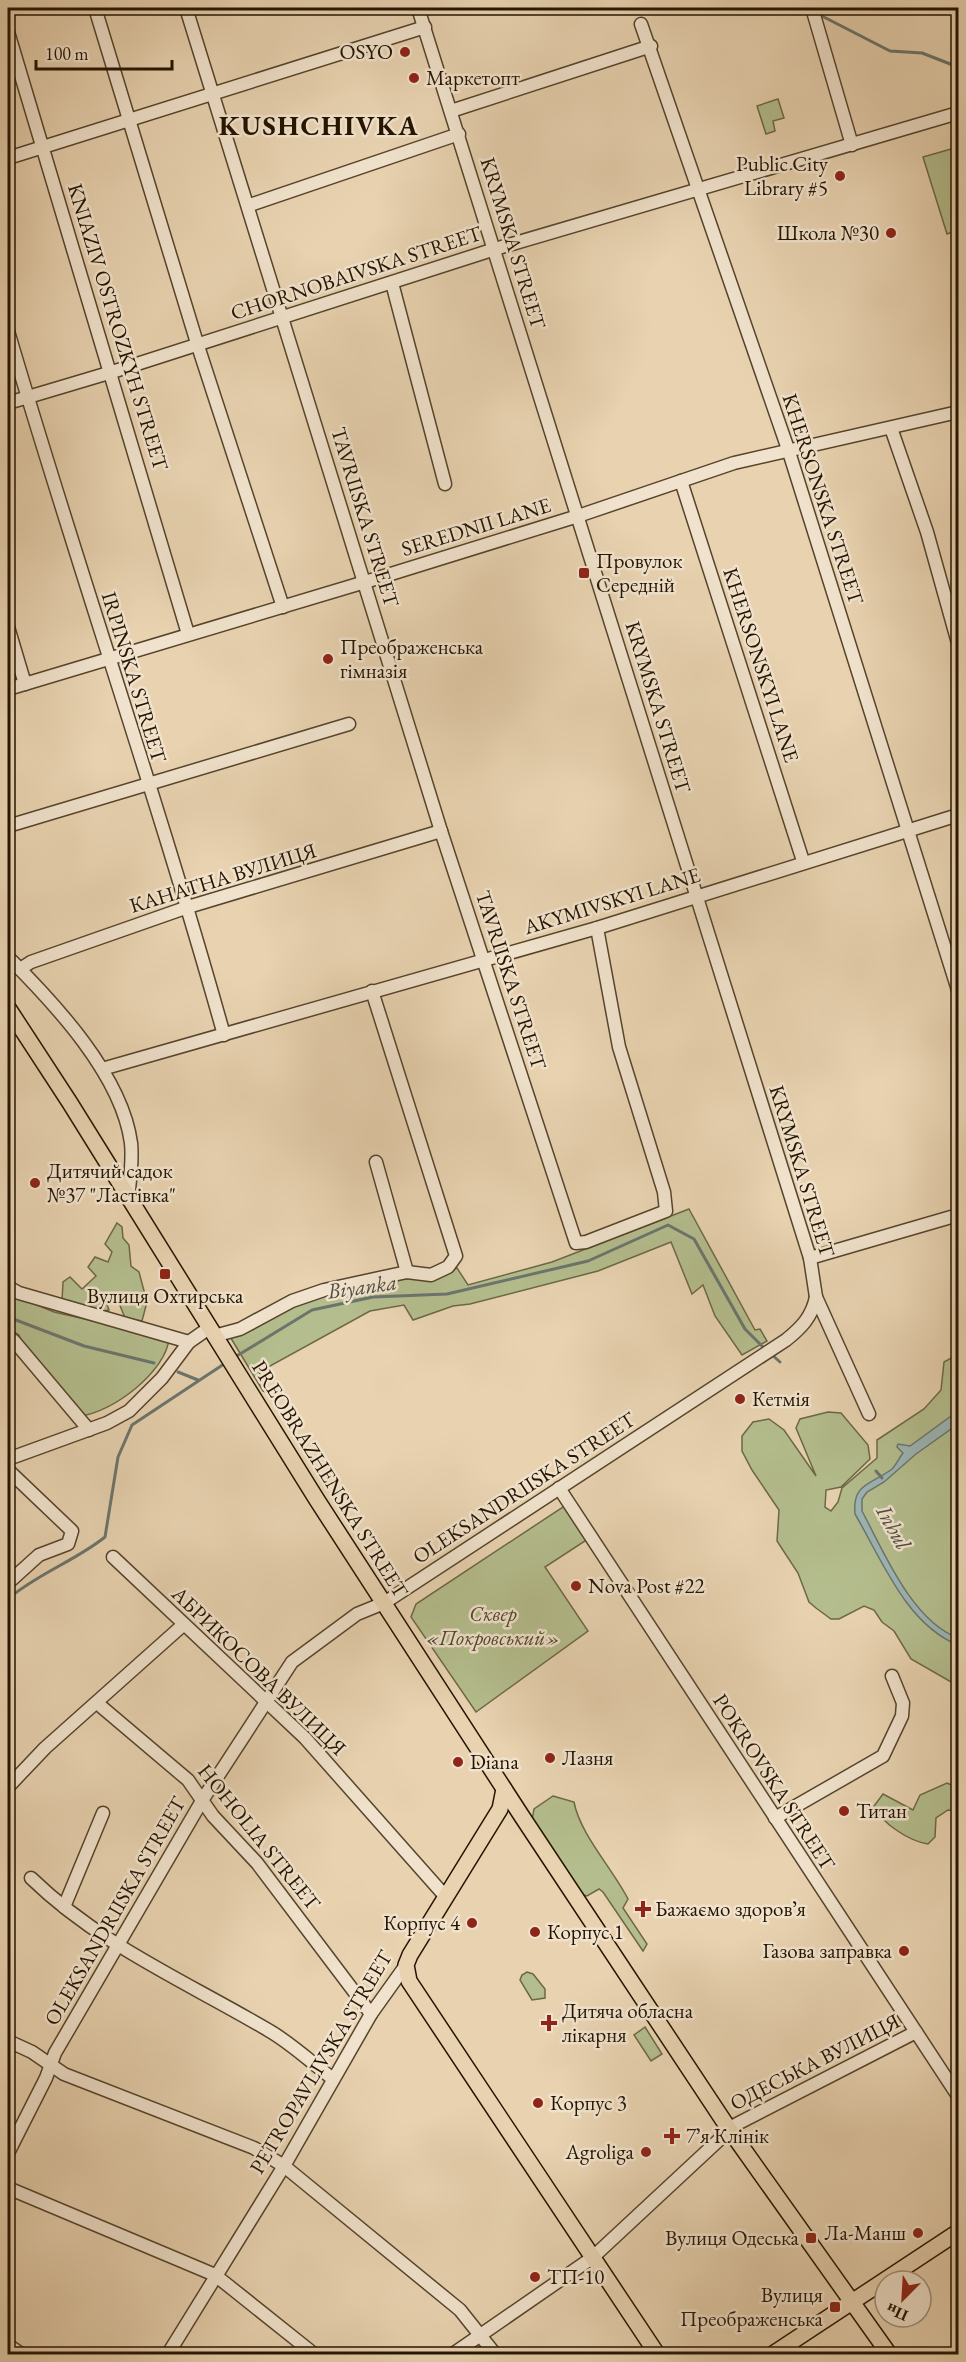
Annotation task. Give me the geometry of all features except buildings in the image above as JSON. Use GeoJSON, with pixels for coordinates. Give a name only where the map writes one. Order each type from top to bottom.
{"type":"FeatureCollection","features":[{"type":"Feature","properties":{"kind":"main road","name":"PREOBRAZHENSKA STREET"},"geometry":{"type":"LineString","coordinates":[[8,1008],[214,1337],[504,1789],[729,2129],[889,2355]]}},
{"type":"Feature","properties":{"kind":"main road","name":"PETROPAVLIVSKA STREET"},"geometry":{"type":"LineString","coordinates":[[406,1965],[416,1942],[500,1809],[504,1789]]}},
{"type":"Feature","properties":{"kind":"main road"},"geometry":{"type":"LineString","coordinates":[[406,1965],[410,1981],[418,1996],[657,2355]]}},
{"type":"Feature","properties":{"kind":"main road"},"geometry":{"type":"LineString","coordinates":[[772,2355],[958,2232]]}},
{"type":"Feature","properties":{"kind":"street"},"geometry":{"type":"LineString","coordinates":[[95,8],[197,343],[284,607]]}},
{"type":"Feature","properties":{"kind":"street","name":"TAVRIISKA STREET"},"geometry":{"type":"LineString","coordinates":[[186,8],[249,205],[441,831],[576,1243],[586,1242],[666,1211],[664,1192],[619,1047],[597,928]]}},
{"type":"Feature","properties":{"kind":"street","name":"KRYMSKA STREET"},"geometry":{"type":"LineString","coordinates":[[418,8],[810,1258],[816,1297],[869,1414]]}},
{"type":"Feature","properties":{"kind":"street"},"geometry":{"type":"LineString","coordinates":[[812,8],[852,145]]}},
{"type":"Feature","properties":{"kind":"street","name":"KHERSONSKA STREET"},"geometry":{"type":"LineString","coordinates":[[641,24],[651,46],[789,452],[958,990]]}},
{"type":"Feature","properties":{"kind":"street"},"geometry":{"type":"LineString","coordinates":[[8,158],[424,27]]}},
{"type":"Feature","properties":{"kind":"street","name":"KNIAZIV OSTROZKYH STREET"},"geometry":{"type":"LineString","coordinates":[[8,32],[112,372],[188,634]]}},
{"type":"Feature","properties":{"kind":"street"},"geometry":{"type":"LineString","coordinates":[[451,111],[651,46]]}},
{"type":"Feature","properties":{"kind":"street","name":"CHORNOBAIVSKA STREET"},"geometry":{"type":"LineString","coordinates":[[8,403],[495,249],[958,113]]}},
{"type":"Feature","properties":{"kind":"street"},"geometry":{"type":"LineString","coordinates":[[249,205],[459,134]]}},
{"type":"Feature","properties":{"kind":"street"},"geometry":{"type":"LineString","coordinates":[[392,283],[445,484]]}},
{"type":"Feature","properties":{"kind":"street","name":"IRPINSKA STREET"},"geometry":{"type":"LineString","coordinates":[[8,331],[147,785],[188,907],[224,1035]]}},
{"type":"Feature","properties":{"kind":"street","name":"SEREDNII LANE"},"geometry":{"type":"LineString","coordinates":[[8,689],[578,516],[734,463],[958,412]]}},
{"type":"Feature","properties":{"kind":"street"},"geometry":{"type":"LineString","coordinates":[[891,428],[927,532],[958,643]]}},
{"type":"Feature","properties":{"kind":"street","name":"KHERSONSKYI LANE"},"geometry":{"type":"LineString","coordinates":[[681,481],[803,861]]}},
{"type":"Feature","properties":{"kind":"street"},"geometry":{"type":"LineString","coordinates":[[8,627],[25,684]]}},
{"type":"Feature","properties":{"kind":"street"},"geometry":{"type":"LineString","coordinates":[[8,826],[349,724]]}},
{"type":"Feature","properties":{"kind":"street","name":"AKYMIVSKYI LANE"},"geometry":{"type":"LineString","coordinates":[[102,1069],[483,958],[597,928],[803,861],[958,815]]}},
{"type":"Feature","properties":{"kind":"street","name":"КАНАТНА ВУЛИЦЯ"},"geometry":{"type":"LineString","coordinates":[[20,969],[31,962],[188,907],[441,831]]}},
{"type":"Feature","properties":{"kind":"street"},"geometry":{"type":"LineString","coordinates":[[8,957],[46,996],[102,1069],[121,1108],[131,1140],[132,1163],[128,1198]]}},
{"type":"Feature","properties":{"kind":"street"},"geometry":{"type":"LineString","coordinates":[[8,1287],[19,1293],[189,1342],[214,1337],[256,1322],[292,1301],[370,1278],[407,1272],[431,1275],[448,1267],[456,1256],[372,990]]}},
{"type":"Feature","properties":{"kind":"street"},"geometry":{"type":"LineString","coordinates":[[376,1162],[407,1272]]}},
{"type":"Feature","properties":{"kind":"street"},"geometry":{"type":"LineString","coordinates":[[810,1258],[958,1215]]}},
{"type":"Feature","properties":{"kind":"street","name":"OLEKSANDRIISKA STREET"},"geometry":{"type":"LineString","coordinates":[[8,2153],[51,2065],[202,1799],[292,1662],[357,1614],[384,1603],[786,1340],[805,1323],[813,1311],[816,1297]]}},
{"type":"Feature","properties":{"kind":"street"},"geometry":{"type":"LineString","coordinates":[[8,1344],[14,1341],[89,1430]]}},
{"type":"Feature","properties":{"kind":"street"},"geometry":{"type":"LineString","coordinates":[[8,1459],[89,1430],[129,1411],[162,1378],[189,1342]]}},
{"type":"Feature","properties":{"kind":"street"},"geometry":{"type":"LineString","coordinates":[[8,1470],[72,1531],[68,1544],[39,1555],[8,1583]]}},
{"type":"Feature","properties":{"kind":"street","name":"POKROVSKA STREET"},"geometry":{"type":"LineString","coordinates":[[559,1488],[958,2096]]}},
{"type":"Feature","properties":{"kind":"street","name":"АБРИКОСОВА ВУЛИЦЯ"},"geometry":{"type":"LineString","coordinates":[[113,1557],[305,1738],[445,1896]]}},
{"type":"Feature","properties":{"kind":"street"},"geometry":{"type":"LineString","coordinates":[[8,1787],[45,1748],[183,1625]]}},
{"type":"Feature","properties":{"kind":"street"},"geometry":{"type":"LineString","coordinates":[[775,1818],[883,1756],[891,1744],[902,1716],[903,1703],[892,1676]]}},
{"type":"Feature","properties":{"kind":"street","name":"HOHOLIA STREET"},"geometry":{"type":"LineString","coordinates":[[97,1703],[188,1780],[213,1816],[256,1863],[372,2014]]}},
{"type":"Feature","properties":{"kind":"street"},"geometry":{"type":"LineString","coordinates":[[64,1907],[103,1813]]}},
{"type":"Feature","properties":{"kind":"street"},"geometry":{"type":"LineString","coordinates":[[31,1878],[75,1918],[118,1946],[270,2031],[333,2079]]}},
{"type":"Feature","properties":{"kind":"street","name":"PETROPAVLIVSKA STREET"},"geometry":{"type":"LineString","coordinates":[[168,2355],[284,2166],[372,2014],[406,1965]]}},
{"type":"Feature","properties":{"kind":"street","name":"ОДЕСЬКА ВУЛИЦЯ"},"geometry":{"type":"LineString","coordinates":[[453,2355],[592,2258],[729,2129],[755,2112],[916,2032]]}},
{"type":"Feature","properties":{"kind":"street"},"geometry":{"type":"LineString","coordinates":[[8,2041],[32,2052],[64,2074],[254,2148],[284,2166],[460,2310],[482,2335],[495,2355]]}},
{"type":"Feature","properties":{"kind":"street"},"geometry":{"type":"LineString","coordinates":[[8,2188],[215,2275],[314,2355]]}},
{"type":"Feature","properties":{"kind":"street"},"geometry":{"type":"LineString","coordinates":[[8,2345],[21,2355]]}},
{"type":"Feature","properties":{"kind":"green space"},"geometry":{"type":"Polygon","coordinates":[[[778,99],[784,118],[773,121],[775,131],[766,134],[757,106],[778,99]]]}},
{"type":"Feature","properties":{"kind":"green space"},"geometry":{"type":"Polygon","coordinates":[[[958,147],[958,230],[947,234],[923,157],[958,147]]]}},
{"type":"Feature","properties":{"kind":"green space"},"geometry":{"type":"Polygon","coordinates":[[[689,1209],[755,1330],[760,1329],[767,1341],[742,1355],[715,1316],[703,1285],[692,1294],[671,1242],[598,1271],[470,1304],[453,1306],[413,1320],[404,1305],[370,1311],[259,1372],[270,1393],[263,1391],[229,1335],[296,1304],[348,1286],[378,1280],[434,1275],[457,1268],[468,1285],[552,1262],[689,1209]]]}},
{"type":"Feature","properties":{"kind":"green space"},"geometry":{"type":"Polygon","coordinates":[[[117,1223],[122,1227],[123,1238],[129,1245],[131,1266],[139,1272],[147,1302],[142,1321],[125,1318],[119,1303],[110,1295],[105,1299],[109,1310],[99,1312],[62,1301],[63,1282],[70,1277],[82,1289],[96,1276],[88,1267],[95,1257],[108,1262],[112,1252],[105,1244],[117,1223]]]}},
{"type":"Feature","properties":{"kind":"green space"},"geometry":{"type":"Polygon","coordinates":[[[8,1293],[54,1312],[169,1338],[166,1351],[159,1364],[148,1376],[122,1399],[93,1413],[80,1416],[23,1347],[19,1335],[8,1328],[8,1293]]]}},
{"type":"Feature","properties":{"kind":"green space"},"geometry":{"type":"Polygon","coordinates":[[[953,1357],[958,1358],[958,1686],[911,1659],[894,1631],[882,1622],[874,1610],[864,1606],[839,1619],[831,1619],[809,1602],[798,1573],[777,1541],[779,1510],[742,1451],[742,1436],[753,1422],[769,1419],[784,1430],[816,1476],[796,1428],[800,1419],[828,1412],[841,1413],[868,1445],[870,1459],[841,1487],[826,1490],[825,1507],[831,1511],[838,1502],[842,1488],[877,1458],[877,1440],[924,1409],[941,1390],[944,1362],[953,1357]]]}},
{"type":"Feature","properties":{"kind":"green space","name":"Сквер «Покровський»"},"geometry":{"type":"Polygon","coordinates":[[[566,1505],[588,1539],[545,1567],[588,1631],[476,1712],[411,1617],[416,1604],[566,1505]]]}},
{"type":"Feature","properties":{"kind":"green space"},"geometry":{"type":"Polygon","coordinates":[[[947,1783],[958,1788],[958,1811],[948,1810],[936,1818],[935,1837],[928,1844],[896,1830],[883,1819],[874,1806],[883,1794],[913,1810],[920,1795],[947,1783]]]}},
{"type":"Feature","properties":{"kind":"green space"},"geometry":{"type":"Polygon","coordinates":[[[553,1796],[574,1802],[577,1814],[590,1839],[628,1899],[623,1908],[647,1944],[643,1951],[603,1892],[599,1889],[587,1896],[581,1894],[532,1820],[534,1809],[553,1796]]]}},
{"type":"Feature","properties":{"kind":"green space"},"geometry":{"type":"Polygon","coordinates":[[[527,1972],[533,1974],[545,1989],[545,1998],[532,2000],[520,1980],[527,1972]]]}},
{"type":"Feature","properties":{"kind":"green space"},"geometry":{"type":"Polygon","coordinates":[[[645,2027],[662,2054],[651,2061],[634,2035],[645,2027]]]}},
{"type":"Feature","properties":{"kind":"water"},"geometry":{"type":"Polygon","coordinates":[[[958,1411],[958,1424],[916,1454],[884,1482],[867,1492],[862,1499],[862,1511],[890,1565],[913,1601],[927,1617],[958,1638],[958,1645],[940,1635],[924,1622],[897,1589],[855,1514],[855,1504],[864,1486],[895,1466],[903,1453],[897,1447],[898,1444],[910,1446],[958,1411]]]}},
{"type":"Feature","properties":{"kind":"waterway"},"geometry":{"type":"LineString","coordinates":[[782,8],[800,14],[807,11]]}},
{"type":"Feature","properties":{"kind":"waterway"},"geometry":{"type":"LineString","coordinates":[[818,14],[890,51],[922,53],[958,67]]}},
{"type":"Feature","properties":{"kind":"waterway","name":"Biyanka"},"geometry":{"type":"LineString","coordinates":[[235,1357],[312,1310],[373,1297],[447,1294],[588,1261],[668,1225],[694,1239],[745,1329],[765,1349]]}},
{"type":"Feature","properties":{"kind":"waterway"},"geometry":{"type":"LineString","coordinates":[[8,1317],[84,1346],[154,1363]]}},
{"type":"Feature","properties":{"kind":"waterway","name":"Biyanka"},"geometry":{"type":"LineString","coordinates":[[770,1353],[780,1362]]}},
{"type":"Feature","properties":{"kind":"waterway","name":"Biyanka"},"geometry":{"type":"LineString","coordinates":[[8,1599],[31,1582],[105,1537],[118,1457],[132,1425],[227,1362]]}},
{"type":"Feature","properties":{"kind":"waterway"},"geometry":{"type":"LineString","coordinates":[[178,1372],[198,1380]]}},
{"type":"Feature","properties":{"kind":"waterway","name":"Biyanka"},"geometry":{"type":"LineString","coordinates":[[876,1471],[882,1478]]}},
{"type":"Feature","properties":{"kind":"place","name":"OSYO"},"geometry":{"type":"Point","coordinates":[405,52]}},
{"type":"Feature","properties":{"kind":"place","name":"Маркетопт"},"geometry":{"type":"Point","coordinates":[414,78]}},
{"type":"Feature","properties":{"kind":"place","name":"Public City Library #5"},"geometry":{"type":"Point","coordinates":[840,176]}},
{"type":"Feature","properties":{"kind":"place","name":"Школа №30"},"geometry":{"type":"Point","coordinates":[891,233]}},
{"type":"Feature","properties":{"kind":"place","name":"Провулок Середній"},"geometry":{"type":"Point","coordinates":[584,573]}},
{"type":"Feature","properties":{"kind":"place","name":"Преображенська гімназія"},"geometry":{"type":"Point","coordinates":[328,659]}},
{"type":"Feature","properties":{"kind":"place","name":"Дитячий садок №37 \"Ластівка\""},"geometry":{"type":"Point","coordinates":[35,1183]}},
{"type":"Feature","properties":{"kind":"place","name":"Вулиця Охтирська"},"geometry":{"type":"Point","coordinates":[165,1274]}},
{"type":"Feature","properties":{"kind":"place","name":"Кетмія"},"geometry":{"type":"Point","coordinates":[740,1399]}},
{"type":"Feature","properties":{"kind":"place","name":"Nova Post #22"},"geometry":{"type":"Point","coordinates":[576,1586]}},
{"type":"Feature","properties":{"kind":"place","name":"Лазня"},"geometry":{"type":"Point","coordinates":[550,1758]}},
{"type":"Feature","properties":{"kind":"place","name":"Diana"},"geometry":{"type":"Point","coordinates":[458,1762]}},
{"type":"Feature","properties":{"kind":"place","name":"Титан"},"geometry":{"type":"Point","coordinates":[844,1811]}},
{"type":"Feature","properties":{"kind":"place","name":"Бажаємо здоровʼя"},"geometry":{"type":"Point","coordinates":[643,1909]}},
{"type":"Feature","properties":{"kind":"place","name":"Корпус 4"},"geometry":{"type":"Point","coordinates":[472,1923]}},
{"type":"Feature","properties":{"kind":"place","name":"Корпус 1"},"geometry":{"type":"Point","coordinates":[535,1932]}},
{"type":"Feature","properties":{"kind":"place","name":"Газова заправка"},"geometry":{"type":"Point","coordinates":[904,1951]}},
{"type":"Feature","properties":{"kind":"place","name":"Дитяча обласна лікарня"},"geometry":{"type":"Point","coordinates":[549,2023]}},
{"type":"Feature","properties":{"kind":"place","name":"Корпус 3"},"geometry":{"type":"Point","coordinates":[538,2103]}},
{"type":"Feature","properties":{"kind":"place","name":"7ʼя Клінік"},"geometry":{"type":"Point","coordinates":[672,2136]}},
{"type":"Feature","properties":{"kind":"place","name":"Agroliga"},"geometry":{"type":"Point","coordinates":[646,2152]}},
{"type":"Feature","properties":{"kind":"place","name":"Ла-Манш"},"geometry":{"type":"Point","coordinates":[918,2233]}},
{"type":"Feature","properties":{"kind":"place","name":"Вулиця Одеська"},"geometry":{"type":"Point","coordinates":[811,2238]}},
{"type":"Feature","properties":{"kind":"place","name":"ТП-10"},"geometry":{"type":"Point","coordinates":[535,2277]}},
{"type":"Feature","properties":{"kind":"place","name":"Вулиця Преображенська"},"geometry":{"type":"Point","coordinates":[835,2307]}},
{"type":"Feature","properties":{"kind":"district","name":"KUSHCHIVKA"},"geometry":{"type":"Point","coordinates":[319,126]}},
{"type":"Feature","properties":{"kind":"water label","name":"Inhul"},"geometry":{"type":"Point","coordinates":[894,1527]}}]}
